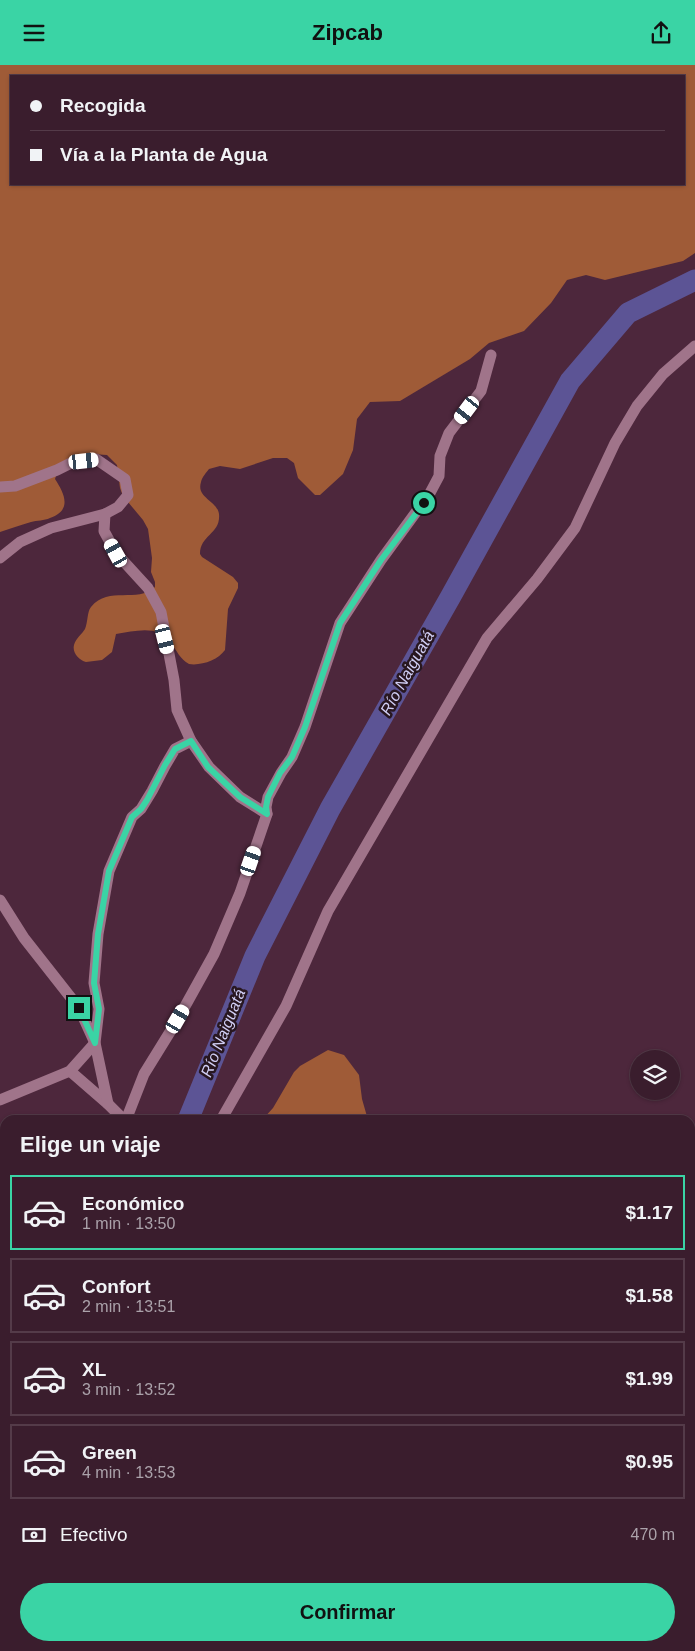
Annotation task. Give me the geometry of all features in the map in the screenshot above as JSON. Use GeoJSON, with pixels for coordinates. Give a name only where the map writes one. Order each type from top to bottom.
{"type":"FeatureCollection","features":[{"type":"Feature","properties":{"kind":"street"},"geometry":{"type":"LineString","coordinates":[[224,1115],[286,1006],[328,911],[487,637],[537,579],[575,528],[615,443],[637,406],[663,375],[695,346]]}},
{"type":"Feature","properties":{"kind":"street"},"geometry":{"type":"LineString","coordinates":[[127,1115],[144,1074],[214,954],[240,893],[267,814],[268,797],[280,773],[292,757],[305,727],[340,623],[381,560],[430,493],[439,476],[440,456],[449,433],[481,391],[491,355]]}},
{"type":"Feature","properties":{"kind":"street"},"geometry":{"type":"LineString","coordinates":[[0,487],[15,486],[73,462],[96,459],[126,479],[128,495],[118,507],[105,514],[51,528],[20,542],[0,558]]}},
{"type":"Feature","properties":{"kind":"street"},"geometry":{"type":"LineString","coordinates":[[105,514],[104,531],[116,553],[148,587],[161,612],[174,680],[177,711],[191,741],[208,767],[240,797],[267,814]]}},
{"type":"Feature","properties":{"kind":"street"},"geometry":{"type":"LineString","coordinates":[[0,1100],[70,1071],[95,1043],[99,1009],[94,983],[98,934],[109,871],[132,817],[145,803],[175,749],[191,741]]}},
{"type":"Feature","properties":{"kind":"street"},"geometry":{"type":"LineString","coordinates":[[0,900],[24,938],[79,1008],[95,1043],[108,1104]]}},
{"type":"Feature","properties":{"kind":"street"},"geometry":{"type":"LineString","coordinates":[[70,1071],[120,1115]]}},
{"type":"Feature","properties":{"kind":"shaded area"},"geometry":{"type":"Polygon","coordinates":[[[0,65],[695,65],[695,253],[683,261],[605,280],[586,275],[567,280],[551,303],[524,331],[489,343],[470,359],[400,401],[370,402],[357,419],[353,450],[343,474],[320,495],[315,495],[298,478],[294,463],[287,458],[273,458],[240,469],[220,466],[209,469],[202,478],[200,487],[201,492],[215,505],[219,514],[219,521],[203,543],[200,554],[233,577],[238,583],[238,588],[228,609],[225,650],[218,657],[204,663],[189,664],[181,657],[166,637],[160,633],[146,630],[116,634],[112,652],[102,660],[86,662],[81,660],[75,653],[75,643],[85,629],[90,609],[98,601],[114,595],[140,594],[148,592],[155,587],[151,572],[152,558],[148,529],[123,496],[117,465],[107,455],[92,454],[77,458],[58,470],[55,479],[63,495],[64,506],[62,511],[48,519],[31,522],[0,532],[0,65]]]}},
{"type":"Feature","properties":{"kind":"shaded area"},"geometry":{"type":"Polygon","coordinates":[[[328,1050],[344,1055],[359,1075],[362,1099],[367,1115],[267,1115],[273,1108],[294,1072],[300,1066],[328,1050]]]}},
{"type":"Feature","properties":{"kind":"waterway","name":"Río Naiguatá"},"geometry":{"type":"LineString","coordinates":[[190,1115],[255,956],[330,809],[570,381],[628,313],[695,280]]}},
{"type":"Feature","properties":{"kind":"route"},"geometry":{"type":"LineString","coordinates":[[79,1008],[95,1043],[99,1009],[94,983],[98,934],[109,871],[132,817],[147,800],[175,749],[191,741],[208,767],[240,797],[267,814],[268,797],[280,773],[292,757],[305,727],[340,623],[381,560],[424,503]]}}]}
